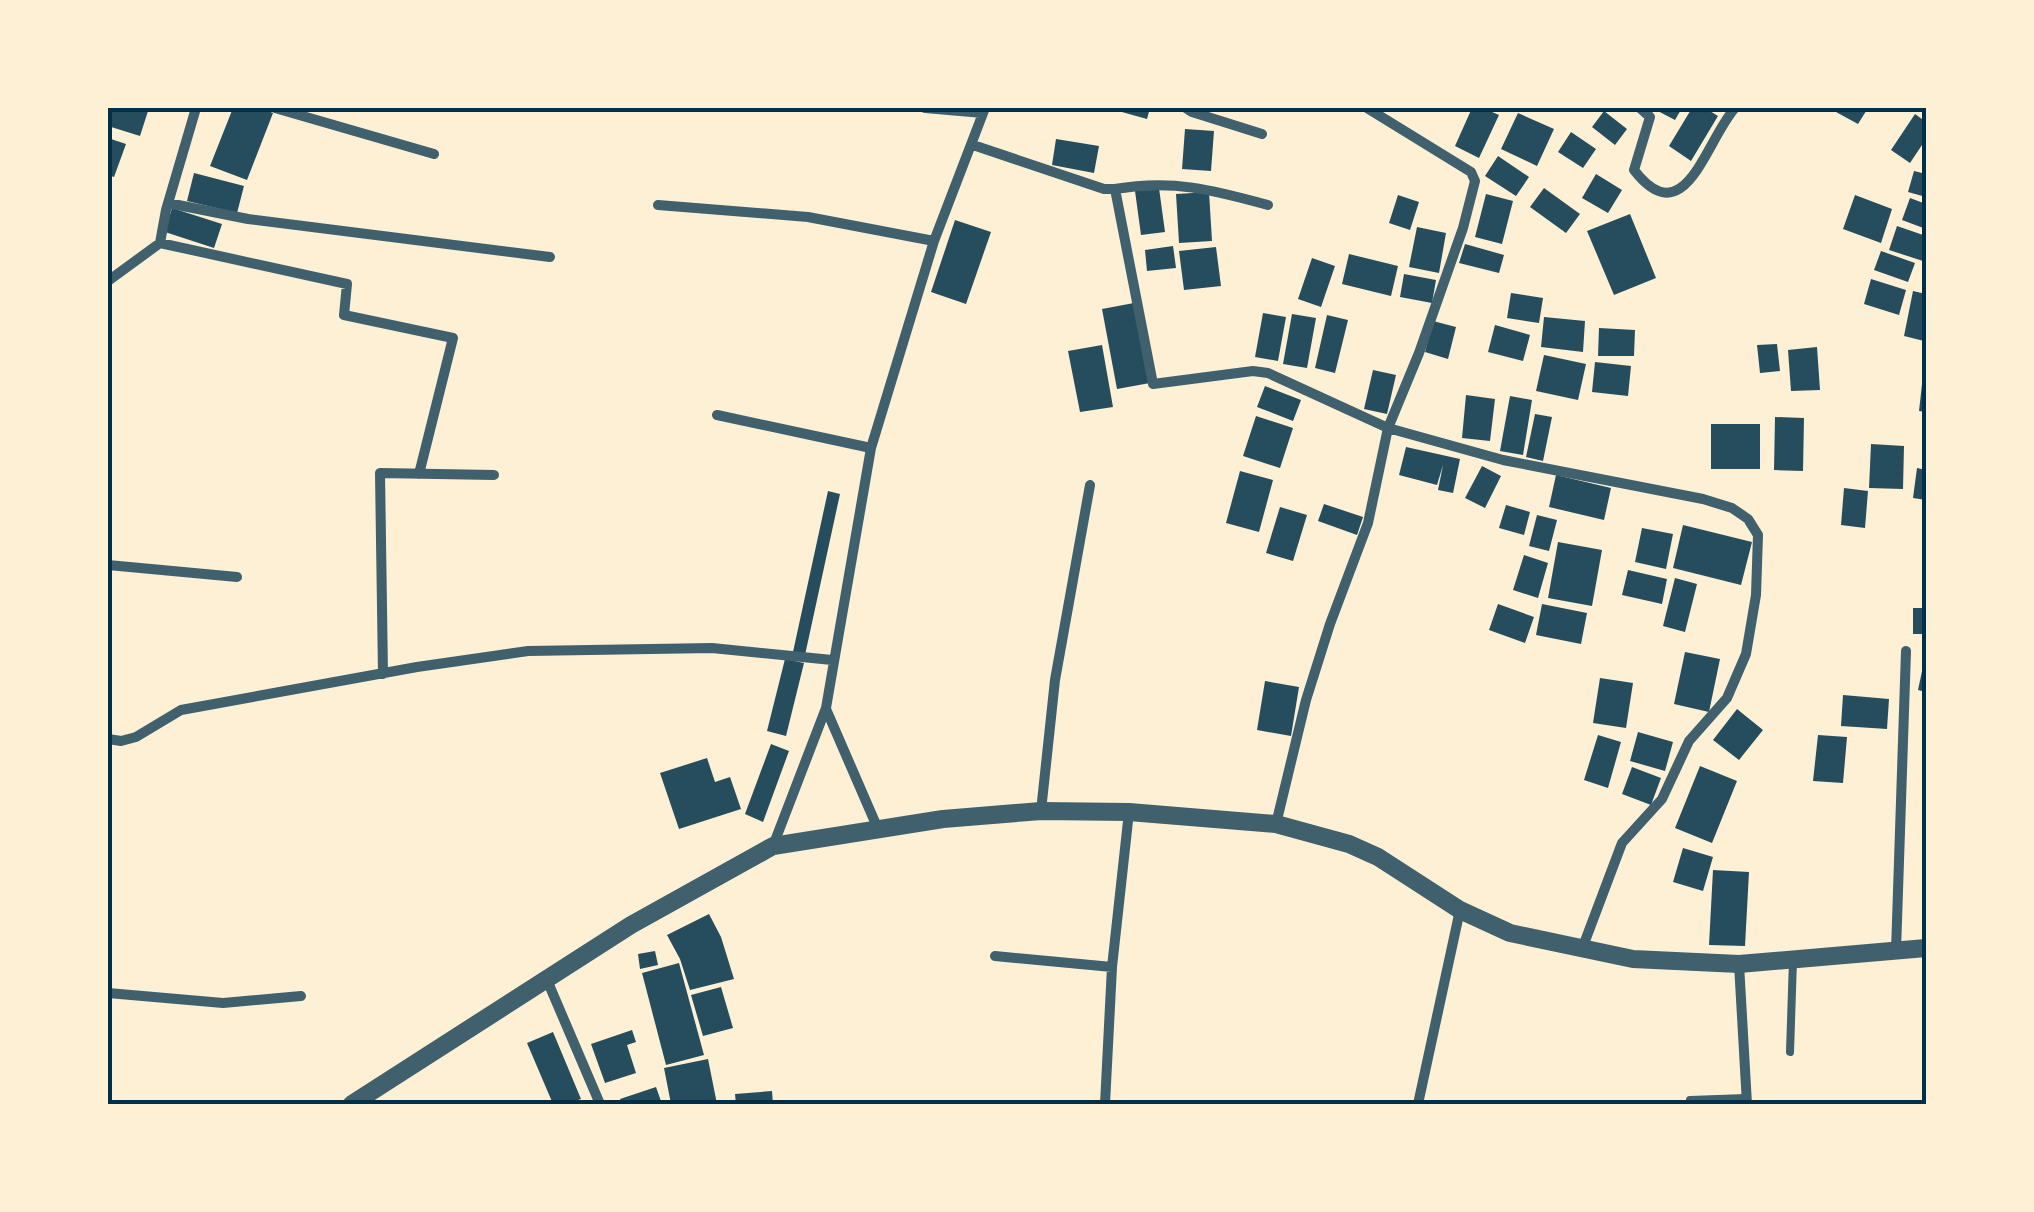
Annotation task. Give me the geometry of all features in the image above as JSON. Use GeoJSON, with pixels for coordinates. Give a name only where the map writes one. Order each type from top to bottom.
{"type":"FeatureCollection","features":[{"type":"Feature","properties":{"kind":"street"},"geometry":{"type":"LineString","coordinates":[[108,281],[160,243],[196,108]]}},
{"type":"Feature","properties":{"kind":"street"},"geometry":{"type":"LineString","coordinates":[[275,108],[434,154]]}},
{"type":"Feature","properties":{"kind":"street"},"geometry":{"type":"LineString","coordinates":[[773,846],[826,708],[872,448],[934,241],[974,145],[984,110],[926,108]]}},
{"type":"Feature","properties":{"kind":"street"},"geometry":{"type":"LineString","coordinates":[[1186,108],[1262,134]]}},
{"type":"Feature","properties":{"kind":"street"},"geometry":{"type":"LineString","coordinates":[[1276,824],[1306,700],[1368,522],[1388,428],[1450,264],[1474,182],[1471,172],[1367,108]]}},
{"type":"Feature","properties":{"kind":"street"},"geometry":{"type":"LineString","coordinates":[[1640,108],[1650,118],[1634,170],[1662,194],[1670,195],[1684,188],[1735,108]]}},
{"type":"Feature","properties":{"kind":"street"},"geometry":{"type":"LineString","coordinates":[[974,145],[1104,188],[1198,186],[1268,206]]}},
{"type":"Feature","properties":{"kind":"street"},"geometry":{"type":"LineString","coordinates":[[1115,189],[1152,383],[1253,371],[1268,374],[1388,428],[1502,460],[1703,498],[1732,508],[1748,520],[1758,535],[1756,595],[1746,654],[1726,698],[1689,741],[1662,798],[1622,843],[1582,949]]}},
{"type":"Feature","properties":{"kind":"street"},"geometry":{"type":"LineString","coordinates":[[168,203],[248,219],[550,257]]}},
{"type":"Feature","properties":{"kind":"street"},"geometry":{"type":"LineString","coordinates":[[658,205],[808,217],[934,241]]}},
{"type":"Feature","properties":{"kind":"street"},"geometry":{"type":"LineString","coordinates":[[160,243],[347,284],[344,315],[453,338],[419,474]]}},
{"type":"Feature","properties":{"kind":"street"},"geometry":{"type":"LineString","coordinates":[[717,415],[872,448]]}},
{"type":"Feature","properties":{"kind":"street"},"geometry":{"type":"LineString","coordinates":[[383,674],[380,473],[494,475]]}},
{"type":"Feature","properties":{"kind":"street"},"geometry":{"type":"LineString","coordinates":[[1041,811],[1055,680],[1090,485]]}},
{"type":"Feature","properties":{"kind":"street"},"geometry":{"type":"LineString","coordinates":[[108,566],[237,577]]}},
{"type":"Feature","properties":{"kind":"street"},"geometry":{"type":"LineString","coordinates":[[108,739],[136,737],[181,710],[528,652],[712,648],[832,660]]}},
{"type":"Feature","properties":{"kind":"street"},"geometry":{"type":"LineString","coordinates":[[1896,952],[1906,651]]}},
{"type":"Feature","properties":{"kind":"street"},"geometry":{"type":"LineString","coordinates":[[826,708],[878,829]]}},
{"type":"Feature","properties":{"kind":"street"},"geometry":{"type":"LineString","coordinates":[[352,1104],[631,926],[773,846],[878,829],[1041,811],[1129,812],[1276,824],[1321,834],[1363,850],[1460,910],[1510,933],[1670,963],[1739,964],[1926,948]]}},
{"type":"Feature","properties":{"kind":"street"},"geometry":{"type":"LineString","coordinates":[[1104,1104],[1112,967],[1129,812]]}},
{"type":"Feature","properties":{"kind":"street"},"geometry":{"type":"LineString","coordinates":[[1418,1104],[1460,910]]}},
{"type":"Feature","properties":{"kind":"street"},"geometry":{"type":"LineString","coordinates":[[995,956],[1112,967]]}},
{"type":"Feature","properties":{"kind":"street"},"geometry":{"type":"LineString","coordinates":[[1739,964],[1746,1101]]}},
{"type":"Feature","properties":{"kind":"street"},"geometry":{"type":"LineString","coordinates":[[547,980],[600,1104]]}},
{"type":"Feature","properties":{"kind":"street"},"geometry":{"type":"LineString","coordinates":[[108,994],[223,1003],[301,996]]}},
{"type":"Feature","properties":{"kind":"lane"},"geometry":{"type":"LineString","coordinates":[[1790,1052],[1793,960]]}},
{"type":"Feature","properties":{"kind":"lane"},"geometry":{"type":"LineString","coordinates":[[1690,1100],[1746,1101]]}},
{"type":"Feature","properties":{"kind":"building"},"geometry":{"type":"Polygon","coordinates":[[[108,108],[149,108],[140,136],[108,126],[108,108]]]}},
{"type":"Feature","properties":{"kind":"building"},"geometry":{"type":"Polygon","coordinates":[[[233,108],[260,108],[273,113],[247,180],[210,166],[233,108]]]}},
{"type":"Feature","properties":{"kind":"building"},"geometry":{"type":"Polygon","coordinates":[[[1111,108],[1150,108],[1147,119],[1111,108]]]}},
{"type":"Feature","properties":{"kind":"building"},"geometry":{"type":"Polygon","coordinates":[[[1472,108],[1499,115],[1479,158],[1455,146],[1472,108]]]}},
{"type":"Feature","properties":{"kind":"building"},"geometry":{"type":"Polygon","coordinates":[[[1652,108],[1682,108],[1675,120],[1652,108]]]}},
{"type":"Feature","properties":{"kind":"building"},"geometry":{"type":"Polygon","coordinates":[[[1692,108],[1705,108],[1718,116],[1691,161],[1669,146],[1692,108]]]}},
{"type":"Feature","properties":{"kind":"building"},"geometry":{"type":"Polygon","coordinates":[[[1838,108],[1868,108],[1858,124],[1836,112],[1838,108]]]}},
{"type":"Feature","properties":{"kind":"building"},"geometry":{"type":"Polygon","coordinates":[[[1604,111],[1627,129],[1615,145],[1592,127],[1604,111]]]}},
{"type":"Feature","properties":{"kind":"building"},"geometry":{"type":"Polygon","coordinates":[[[1518,113],[1554,129],[1537,166],[1501,149],[1518,113]]]}},
{"type":"Feature","properties":{"kind":"building"},"geometry":{"type":"Polygon","coordinates":[[[1915,114],[1926,122],[1926,139],[1910,163],[1891,150],[1915,114]]]}},
{"type":"Feature","properties":{"kind":"building"},"geometry":{"type":"Polygon","coordinates":[[[1185,129],[1214,131],[1211,171],[1182,169],[1185,129]]]}},
{"type":"Feature","properties":{"kind":"building"},"geometry":{"type":"Polygon","coordinates":[[[1571,132],[1596,149],[1583,168],[1558,152],[1571,132]]]}},
{"type":"Feature","properties":{"kind":"building"},"geometry":{"type":"Polygon","coordinates":[[[108,138],[126,144],[114,177],[108,175],[108,138]]]}},
{"type":"Feature","properties":{"kind":"building"},"geometry":{"type":"Polygon","coordinates":[[[1056,139],[1099,146],[1094,173],[1052,165],[1056,139]]]}},
{"type":"Feature","properties":{"kind":"building"},"geometry":{"type":"Polygon","coordinates":[[[1498,156],[1529,177],[1516,196],[1485,176],[1498,156]]]}},
{"type":"Feature","properties":{"kind":"building"},"geometry":{"type":"Polygon","coordinates":[[[1914,171],[1926,174],[1926,197],[1908,192],[1914,171]]]}},
{"type":"Feature","properties":{"kind":"building"},"geometry":{"type":"Polygon","coordinates":[[[194,173],[244,186],[237,213],[187,201],[194,173]]]}},
{"type":"Feature","properties":{"kind":"building"},"geometry":{"type":"Polygon","coordinates":[[[1596,174],[1622,190],[1608,213],[1582,198],[1596,174]]]}},
{"type":"Feature","properties":{"kind":"building"},"geometry":{"type":"Polygon","coordinates":[[[1159,188],[1165,232],[1141,235],[1135,191],[1159,188]]]}},
{"type":"Feature","properties":{"kind":"building"},"geometry":{"type":"Polygon","coordinates":[[[1544,188],[1580,214],[1566,233],[1530,207],[1544,188]]]}},
{"type":"Feature","properties":{"kind":"building"},"geometry":{"type":"Polygon","coordinates":[[[1209,192],[1212,241],[1179,243],[1176,194],[1209,192]]]}},
{"type":"Feature","properties":{"kind":"building"},"geometry":{"type":"Polygon","coordinates":[[[1486,194],[1513,201],[1502,244],[1475,237],[1486,194]]]}},
{"type":"Feature","properties":{"kind":"building"},"geometry":{"type":"Polygon","coordinates":[[[1398,195],[1419,202],[1410,230],[1389,223],[1398,195]]]}},
{"type":"Feature","properties":{"kind":"building"},"geometry":{"type":"Polygon","coordinates":[[[1855,195],[1892,209],[1881,243],[1843,229],[1855,195]]]}},
{"type":"Feature","properties":{"kind":"building"},"geometry":{"type":"Polygon","coordinates":[[[1910,198],[1926,204],[1926,229],[1902,220],[1910,198]]]}},
{"type":"Feature","properties":{"kind":"building"},"geometry":{"type":"Polygon","coordinates":[[[172,208],[222,224],[214,248],[165,232],[172,208]]]}},
{"type":"Feature","properties":{"kind":"building"},"geometry":{"type":"Polygon","coordinates":[[[1630,214],[1656,278],[1614,295],[1587,231],[1630,214]]]}},
{"type":"Feature","properties":{"kind":"building"},"geometry":{"type":"Polygon","coordinates":[[[955,220],[991,232],[966,304],[931,292],[955,220]]]}},
{"type":"Feature","properties":{"kind":"building"},"geometry":{"type":"Polygon","coordinates":[[[1897,226],[1926,236],[1926,262],[1889,250],[1897,226]]]}},
{"type":"Feature","properties":{"kind":"building"},"geometry":{"type":"Polygon","coordinates":[[[1417,227],[1446,233],[1439,273],[1409,267],[1417,227]]]}},
{"type":"Feature","properties":{"kind":"building"},"geometry":{"type":"Polygon","coordinates":[[[1465,244],[1504,255],[1499,273],[1459,263],[1465,244]]]}},
{"type":"Feature","properties":{"kind":"building"},"geometry":{"type":"Polygon","coordinates":[[[1173,246],[1176,268],[1147,271],[1145,250],[1173,246]]]}},
{"type":"Feature","properties":{"kind":"building"},"geometry":{"type":"Polygon","coordinates":[[[1216,247],[1221,286],[1184,290],[1179,251],[1216,247]]]}},
{"type":"Feature","properties":{"kind":"building"},"geometry":{"type":"Polygon","coordinates":[[[1881,251],[1915,263],[1908,282],[1874,270],[1881,251]]]}},
{"type":"Feature","properties":{"kind":"building"},"geometry":{"type":"Polygon","coordinates":[[[1349,254],[1398,266],[1391,296],[1342,284],[1349,254]]]}},
{"type":"Feature","properties":{"kind":"building"},"geometry":{"type":"Polygon","coordinates":[[[1312,258],[1335,266],[1321,307],[1298,299],[1312,258]]]}},
{"type":"Feature","properties":{"kind":"building"},"geometry":{"type":"Polygon","coordinates":[[[1404,274],[1436,280],[1432,303],[1400,297],[1404,274]]]}},
{"type":"Feature","properties":{"kind":"building"},"geometry":{"type":"Polygon","coordinates":[[[1871,279],[1906,290],[1899,315],[1864,304],[1871,279]]]}},
{"type":"Feature","properties":{"kind":"building"},"geometry":{"type":"Polygon","coordinates":[[[1913,291],[1926,294],[1924,341],[1904,336],[1913,291]]]}},
{"type":"Feature","properties":{"kind":"building"},"geometry":{"type":"Polygon","coordinates":[[[1511,293],[1543,298],[1539,323],[1507,318],[1511,293]]]}},
{"type":"Feature","properties":{"kind":"building"},"geometry":{"type":"Polygon","coordinates":[[[1134,303],[1150,383],[1117,389],[1102,309],[1134,303]]]}},
{"type":"Feature","properties":{"kind":"building"},"geometry":{"type":"Polygon","coordinates":[[[1263,313],[1286,317],[1278,361],[1255,357],[1263,313]]]}},
{"type":"Feature","properties":{"kind":"building"},"geometry":{"type":"Polygon","coordinates":[[[1292,314],[1316,318],[1307,368],[1283,364],[1292,314]]]}},
{"type":"Feature","properties":{"kind":"building"},"geometry":{"type":"Polygon","coordinates":[[[1327,315],[1348,320],[1335,373],[1315,368],[1327,315]]]}},
{"type":"Feature","properties":{"kind":"building"},"geometry":{"type":"Polygon","coordinates":[[[1544,317],[1585,321],[1583,352],[1541,347],[1544,317]]]}},
{"type":"Feature","properties":{"kind":"building"},"geometry":{"type":"Polygon","coordinates":[[[1433,321],[1456,327],[1448,359],[1425,352],[1433,321]]]}},
{"type":"Feature","properties":{"kind":"building"},"geometry":{"type":"Polygon","coordinates":[[[1495,325],[1530,335],[1523,361],[1488,352],[1495,325]]]}},
{"type":"Feature","properties":{"kind":"building"},"geometry":{"type":"Polygon","coordinates":[[[1599,328],[1635,330],[1634,356],[1598,356],[1599,328]]]}},
{"type":"Feature","properties":{"kind":"building"},"geometry":{"type":"Polygon","coordinates":[[[1777,344],[1780,371],[1760,373],[1757,345],[1777,344]]]}},
{"type":"Feature","properties":{"kind":"building"},"geometry":{"type":"Polygon","coordinates":[[[1102,345],[1113,407],[1080,412],[1068,351],[1102,345]]]}},
{"type":"Feature","properties":{"kind":"building"},"geometry":{"type":"Polygon","coordinates":[[[1817,347],[1820,390],[1791,391],[1788,350],[1817,347]]]}},
{"type":"Feature","properties":{"kind":"building"},"geometry":{"type":"Polygon","coordinates":[[[1544,355],[1586,364],[1578,400],[1536,391],[1544,355]]]}},
{"type":"Feature","properties":{"kind":"building"},"geometry":{"type":"Polygon","coordinates":[[[1595,362],[1631,366],[1628,396],[1592,392],[1595,362]]]}},
{"type":"Feature","properties":{"kind":"building"},"geometry":{"type":"Polygon","coordinates":[[[1373,370],[1396,375],[1387,414],[1364,409],[1373,370]]]}},
{"type":"Feature","properties":{"kind":"building"},"geometry":{"type":"Polygon","coordinates":[[[1922,384],[1926,385],[1926,412],[1919,411],[1922,384]]]}},
{"type":"Feature","properties":{"kind":"building"},"geometry":{"type":"Polygon","coordinates":[[[1265,386],[1301,400],[1293,421],[1257,407],[1265,386]]]}},
{"type":"Feature","properties":{"kind":"building"},"geometry":{"type":"Polygon","coordinates":[[[1466,395],[1495,399],[1490,441],[1462,438],[1466,395]]]}},
{"type":"Feature","properties":{"kind":"building"},"geometry":{"type":"Polygon","coordinates":[[[1510,396],[1532,400],[1523,455],[1500,451],[1510,396]]]}},
{"type":"Feature","properties":{"kind":"building"},"geometry":{"type":"Polygon","coordinates":[[[1535,414],[1552,417],[1543,461],[1526,457],[1535,414]]]}},
{"type":"Feature","properties":{"kind":"building"},"geometry":{"type":"Polygon","coordinates":[[[1256,416],[1293,428],[1280,468],[1243,456],[1256,416]]]}},
{"type":"Feature","properties":{"kind":"building"},"geometry":{"type":"Polygon","coordinates":[[[1775,417],[1804,418],[1803,471],[1774,470],[1775,417]]]}},
{"type":"Feature","properties":{"kind":"building"},"geometry":{"type":"Polygon","coordinates":[[[1711,424],[1760,424],[1760,469],[1711,469],[1711,424]]]}},
{"type":"Feature","properties":{"kind":"building"},"geometry":{"type":"Polygon","coordinates":[[[1871,444],[1904,446],[1903,489],[1869,488],[1871,444]]]}},
{"type":"Feature","properties":{"kind":"building"},"geometry":{"type":"Polygon","coordinates":[[[1406,447],[1460,459],[1453,493],[1438,490],[1443,465],[1437,485],[1399,475],[1406,447]]]}},
{"type":"Feature","properties":{"kind":"building"},"geometry":{"type":"Polygon","coordinates":[[[1482,466],[1501,476],[1485,508],[1465,498],[1482,466]]]}},
{"type":"Feature","properties":{"kind":"building"},"geometry":{"type":"Polygon","coordinates":[[[1917,468],[1926,470],[1926,500],[1913,498],[1917,468]]]}},
{"type":"Feature","properties":{"kind":"building"},"geometry":{"type":"Polygon","coordinates":[[[1240,471],[1273,480],[1259,532],[1226,523],[1240,471]]]}},
{"type":"Feature","properties":{"kind":"building"},"geometry":{"type":"Polygon","coordinates":[[[1556,475],[1611,488],[1604,520],[1549,507],[1556,475]]]}},
{"type":"Feature","properties":{"kind":"building"},"geometry":{"type":"Polygon","coordinates":[[[1844,488],[1868,491],[1865,528],[1841,525],[1844,488]]]}},
{"type":"Feature","properties":{"kind":"building"},"geometry":{"type":"Polygon","coordinates":[[[828,491],[840,494],[805,655],[793,652],[828,491]]]}},
{"type":"Feature","properties":{"kind":"building"},"geometry":{"type":"Polygon","coordinates":[[[1324,504],[1363,517],[1357,535],[1318,521],[1324,504]]]}},
{"type":"Feature","properties":{"kind":"building"},"geometry":{"type":"Polygon","coordinates":[[[1506,505],[1530,512],[1524,535],[1499,528],[1506,505]]]}},
{"type":"Feature","properties":{"kind":"building"},"geometry":{"type":"Polygon","coordinates":[[[1280,507],[1307,515],[1293,561],[1266,553],[1280,507]]]}},
{"type":"Feature","properties":{"kind":"building"},"geometry":{"type":"Polygon","coordinates":[[[1537,515],[1557,520],[1549,551],[1529,546],[1537,515]]]}},
{"type":"Feature","properties":{"kind":"building"},"geometry":{"type":"Polygon","coordinates":[[[1683,525],[1752,542],[1741,585],[1673,568],[1683,525]]]}},
{"type":"Feature","properties":{"kind":"building"},"geometry":{"type":"Polygon","coordinates":[[[1642,528],[1673,534],[1666,569],[1635,562],[1642,528]]]}},
{"type":"Feature","properties":{"kind":"building"},"geometry":{"type":"Polygon","coordinates":[[[1558,542],[1602,550],[1592,606],[1548,598],[1558,542]]]}},
{"type":"Feature","properties":{"kind":"building"},"geometry":{"type":"Polygon","coordinates":[[[1524,555],[1548,563],[1538,598],[1513,590],[1524,555]]]}},
{"type":"Feature","properties":{"kind":"building"},"geometry":{"type":"Polygon","coordinates":[[[1628,570],[1667,579],[1662,604],[1622,595],[1628,570]]]}},
{"type":"Feature","properties":{"kind":"building"},"geometry":{"type":"Polygon","coordinates":[[[1675,578],[1697,584],[1685,632],[1663,626],[1675,578]]]}},
{"type":"Feature","properties":{"kind":"building"},"geometry":{"type":"Polygon","coordinates":[[[1498,604],[1534,617],[1525,643],[1489,630],[1498,604]]]}},
{"type":"Feature","properties":{"kind":"building"},"geometry":{"type":"Polygon","coordinates":[[[1542,604],[1587,613],[1581,644],[1536,635],[1542,604]]]}},
{"type":"Feature","properties":{"kind":"building"},"geometry":{"type":"Polygon","coordinates":[[[1913,608],[1926,608],[1926,634],[1913,634],[1913,608]]]}},
{"type":"Feature","properties":{"kind":"building"},"geometry":{"type":"Polygon","coordinates":[[[1685,652],[1720,659],[1709,712],[1674,704],[1685,652]]]}},
{"type":"Feature","properties":{"kind":"building"},"geometry":{"type":"Polygon","coordinates":[[[1926,658],[1926,692],[1918,690],[1926,658]]]}},
{"type":"Feature","properties":{"kind":"building"},"geometry":{"type":"Polygon","coordinates":[[[785,659],[804,663],[786,736],[767,731],[785,659]]]}},
{"type":"Feature","properties":{"kind":"building"},"geometry":{"type":"Polygon","coordinates":[[[1600,678],[1633,683],[1626,728],[1593,723],[1600,678]]]}},
{"type":"Feature","properties":{"kind":"building"},"geometry":{"type":"Polygon","coordinates":[[[1265,681],[1299,687],[1291,736],[1257,730],[1265,681]]]}},
{"type":"Feature","properties":{"kind":"building"},"geometry":{"type":"Polygon","coordinates":[[[1843,695],[1889,699],[1887,729],[1841,726],[1843,695]]]}},
{"type":"Feature","properties":{"kind":"building"},"geometry":{"type":"Polygon","coordinates":[[[1737,709],[1763,730],[1739,760],[1713,740],[1737,709]]]}},
{"type":"Feature","properties":{"kind":"building"},"geometry":{"type":"Polygon","coordinates":[[[1638,732],[1673,742],[1665,771],[1630,761],[1638,732]]]}},
{"type":"Feature","properties":{"kind":"building"},"geometry":{"type":"Polygon","coordinates":[[[1598,735],[1621,742],[1608,788],[1584,780],[1598,735]]]}},
{"type":"Feature","properties":{"kind":"building"},"geometry":{"type":"Polygon","coordinates":[[[1818,735],[1847,737],[1843,783],[1813,781],[1818,735]]]}},
{"type":"Feature","properties":{"kind":"building"},"geometry":{"type":"Polygon","coordinates":[[[771,744],[789,751],[763,822],[745,814],[771,744]]]}},
{"type":"Feature","properties":{"kind":"building"},"geometry":{"type":"Polygon","coordinates":[[[707,758],[715,782],[730,777],[741,809],[679,829],[660,773],[707,758]]]}},
{"type":"Feature","properties":{"kind":"building"},"geometry":{"type":"Polygon","coordinates":[[[1700,766],[1737,781],[1712,843],[1675,828],[1700,766]]]}},
{"type":"Feature","properties":{"kind":"building"},"geometry":{"type":"Polygon","coordinates":[[[1632,767],[1661,778],[1651,805],[1622,794],[1632,767]]]}},
{"type":"Feature","properties":{"kind":"building"},"geometry":{"type":"Polygon","coordinates":[[[1683,848],[1713,857],[1703,891],[1673,882],[1683,848]]]}},
{"type":"Feature","properties":{"kind":"building"},"geometry":{"type":"Polygon","coordinates":[[[1713,870],[1749,872],[1745,946],[1709,945],[1713,870]]]}},
{"type":"Feature","properties":{"kind":"building"},"geometry":{"type":"Polygon","coordinates":[[[709,914],[734,979],[690,990],[667,935],[709,914]]]}},
{"type":"Feature","properties":{"kind":"building"},"geometry":{"type":"Polygon","coordinates":[[[655,951],[658,965],[640,969],[638,954],[655,951]]]}},
{"type":"Feature","properties":{"kind":"building"},"geometry":{"type":"Polygon","coordinates":[[[679,963],[704,1055],[666,1065],[642,973],[679,963]]]}},
{"type":"Feature","properties":{"kind":"building"},"geometry":{"type":"Polygon","coordinates":[[[721,987],[733,1028],[703,1036],[691,995],[721,987]]]}},
{"type":"Feature","properties":{"kind":"building"},"geometry":{"type":"Polygon","coordinates":[[[632,1030],[636,1042],[627,1045],[636,1073],[605,1083],[591,1044],[632,1030]]]}},
{"type":"Feature","properties":{"kind":"building"},"geometry":{"type":"Polygon","coordinates":[[[553,1032],[581,1099],[566,1104],[553,1104],[527,1043],[553,1032]]]}},
{"type":"Feature","properties":{"kind":"building"},"geometry":{"type":"Polygon","coordinates":[[[708,1059],[717,1104],[671,1104],[664,1068],[708,1059]]]}},
{"type":"Feature","properties":{"kind":"building"},"geometry":{"type":"Polygon","coordinates":[[[656,1087],[662,1104],[622,1104],[620,1099],[656,1087]]]}},
{"type":"Feature","properties":{"kind":"building"},"geometry":{"type":"Polygon","coordinates":[[[772,1091],[773,1104],[736,1104],[735,1094],[772,1091]]]}}]}
